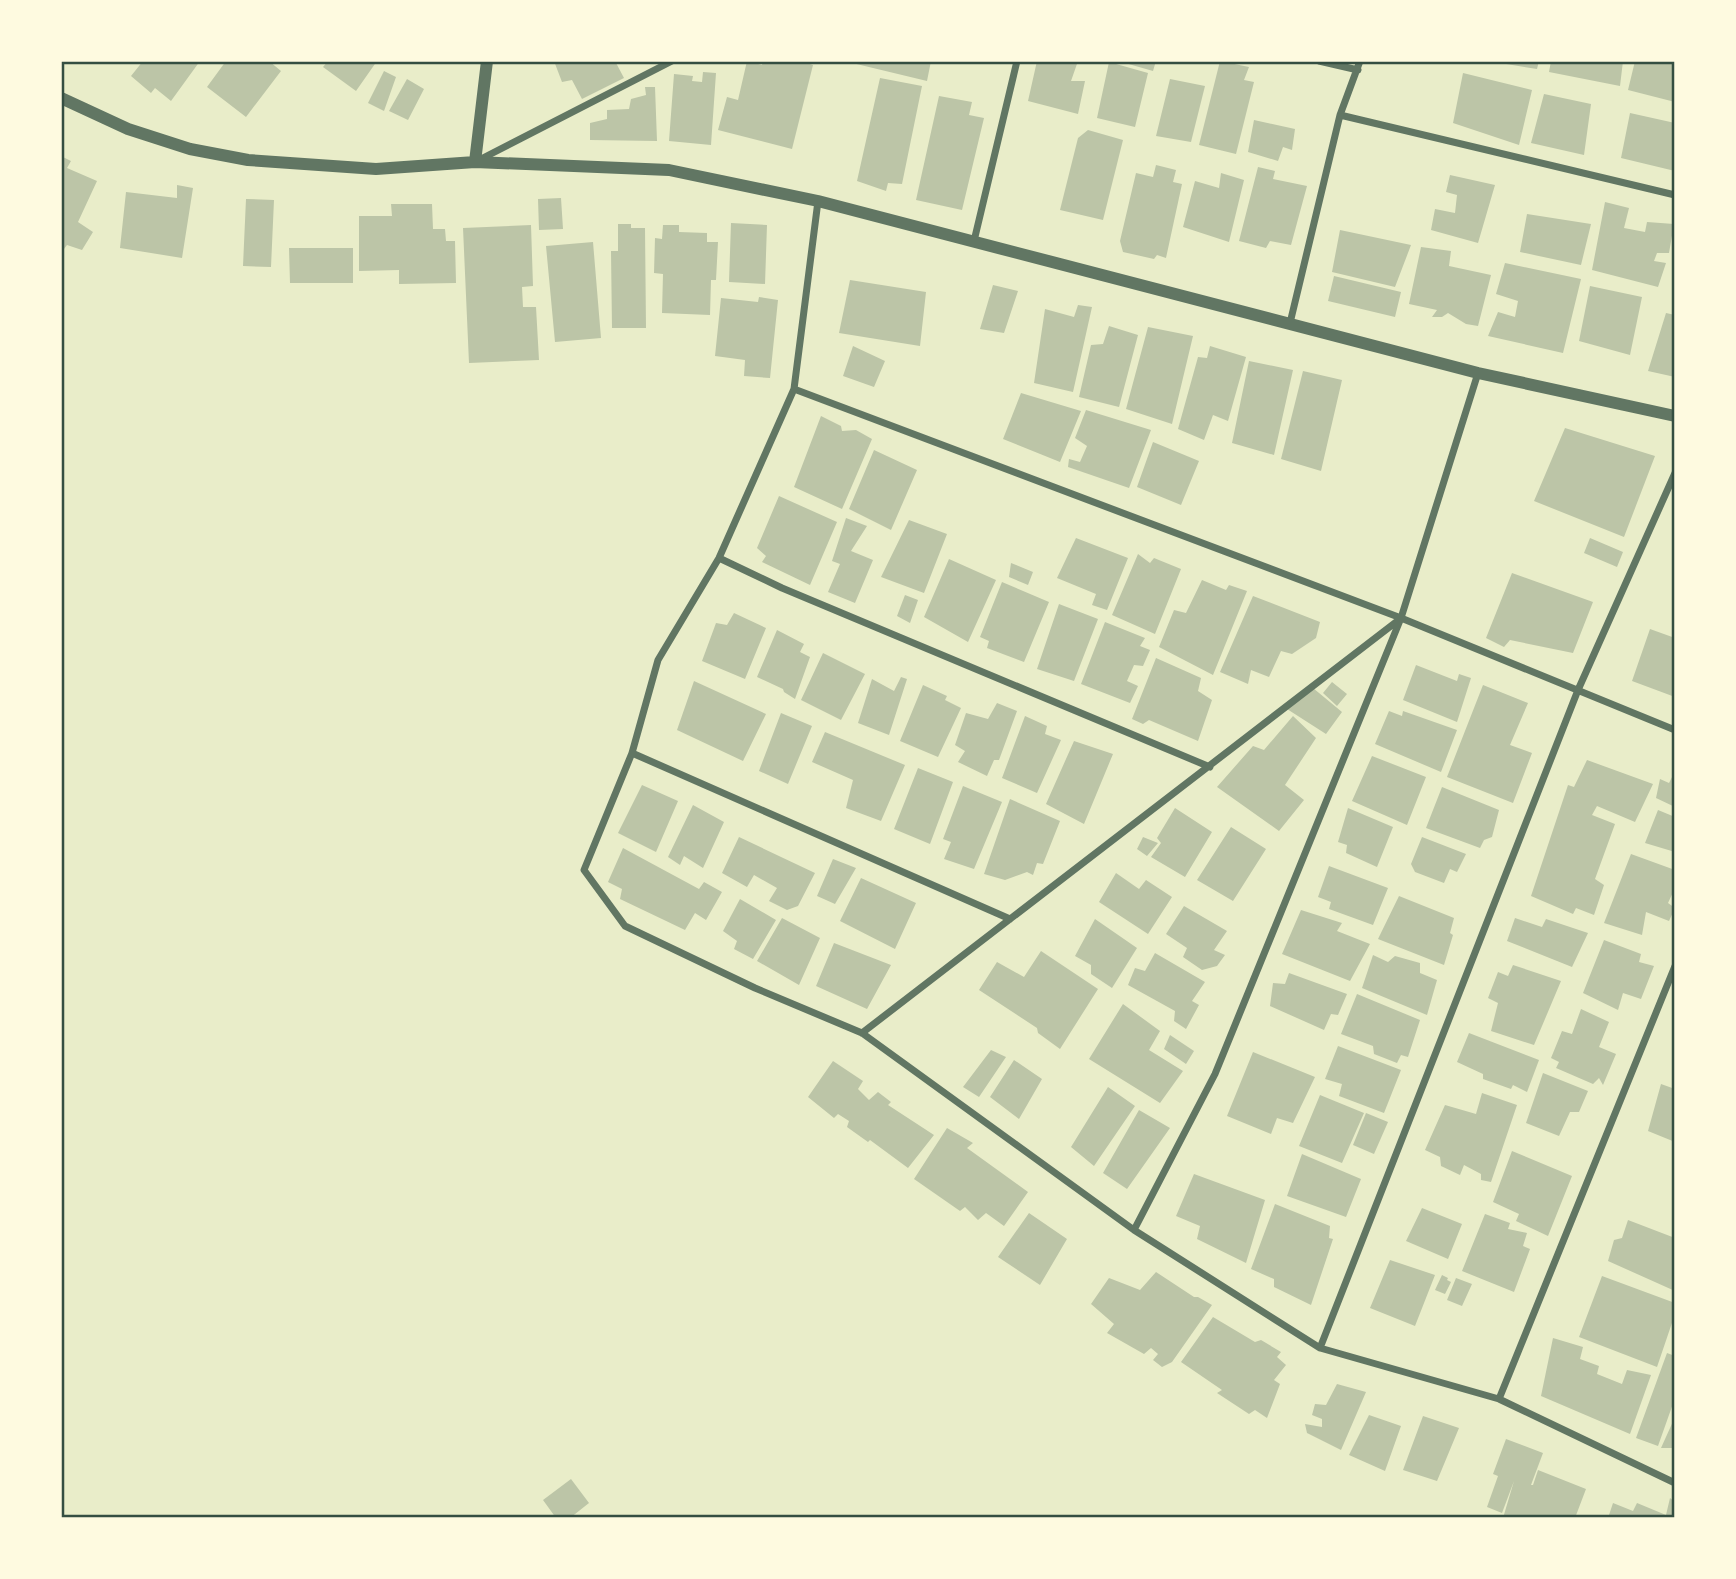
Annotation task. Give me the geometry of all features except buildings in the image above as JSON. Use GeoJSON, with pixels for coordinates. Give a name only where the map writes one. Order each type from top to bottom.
{"type":"FeatureCollection","features":[{"type":"Feature","properties":{"kind":"street"},"geometry":{"type":"LineString","coordinates":[[475,162],[487,61]]}},
{"type":"Feature","properties":{"kind":"street"},"geometry":{"type":"LineString","coordinates":[[475,162],[672,61]]}},
{"type":"Feature","properties":{"kind":"street"},"geometry":{"type":"LineString","coordinates":[[974,241],[1017,61]]}},
{"type":"Feature","properties":{"kind":"street"},"geometry":{"type":"LineString","coordinates":[[1319,61],[1358,70]]}},
{"type":"Feature","properties":{"kind":"street"},"geometry":{"type":"LineString","coordinates":[[1290,323],[1340,115],[1360,61]]}},
{"type":"Feature","properties":{"kind":"street"},"geometry":{"type":"LineString","coordinates":[[61,98],[128,129],[190,149],[248,160],[376,169],[475,162],[669,170],[818,201],[1478,373],[1675,416]]}},
{"type":"Feature","properties":{"kind":"street"},"geometry":{"type":"LineString","coordinates":[[1340,115],[1675,195]]}},
{"type":"Feature","properties":{"kind":"street"},"geometry":{"type":"LineString","coordinates":[[818,201],[794,389],[719,558],[658,660],[632,753],[584,870],[625,926],[755,988],[862,1033],[1134,1230],[1320,1348],[1499,1399],[1675,1483]]}},
{"type":"Feature","properties":{"kind":"street"},"geometry":{"type":"LineString","coordinates":[[1134,1230],[1215,1074],[1401,618],[1478,373]]}},
{"type":"Feature","properties":{"kind":"street"},"geometry":{"type":"LineString","coordinates":[[794,389],[1401,618],[1675,730]]}},
{"type":"Feature","properties":{"kind":"street"},"geometry":{"type":"LineString","coordinates":[[1320,1348],[1578,690],[1675,473]]}},
{"type":"Feature","properties":{"kind":"street"},"geometry":{"type":"LineString","coordinates":[[719,558],[782,588],[1210,767]]}},
{"type":"Feature","properties":{"kind":"street"},"geometry":{"type":"LineString","coordinates":[[862,1033],[1401,618]]}},
{"type":"Feature","properties":{"kind":"street"},"geometry":{"type":"LineString","coordinates":[[632,753],[1010,919]]}},
{"type":"Feature","properties":{"kind":"street"},"geometry":{"type":"LineString","coordinates":[[1499,1399],[1675,966]]}}]}
